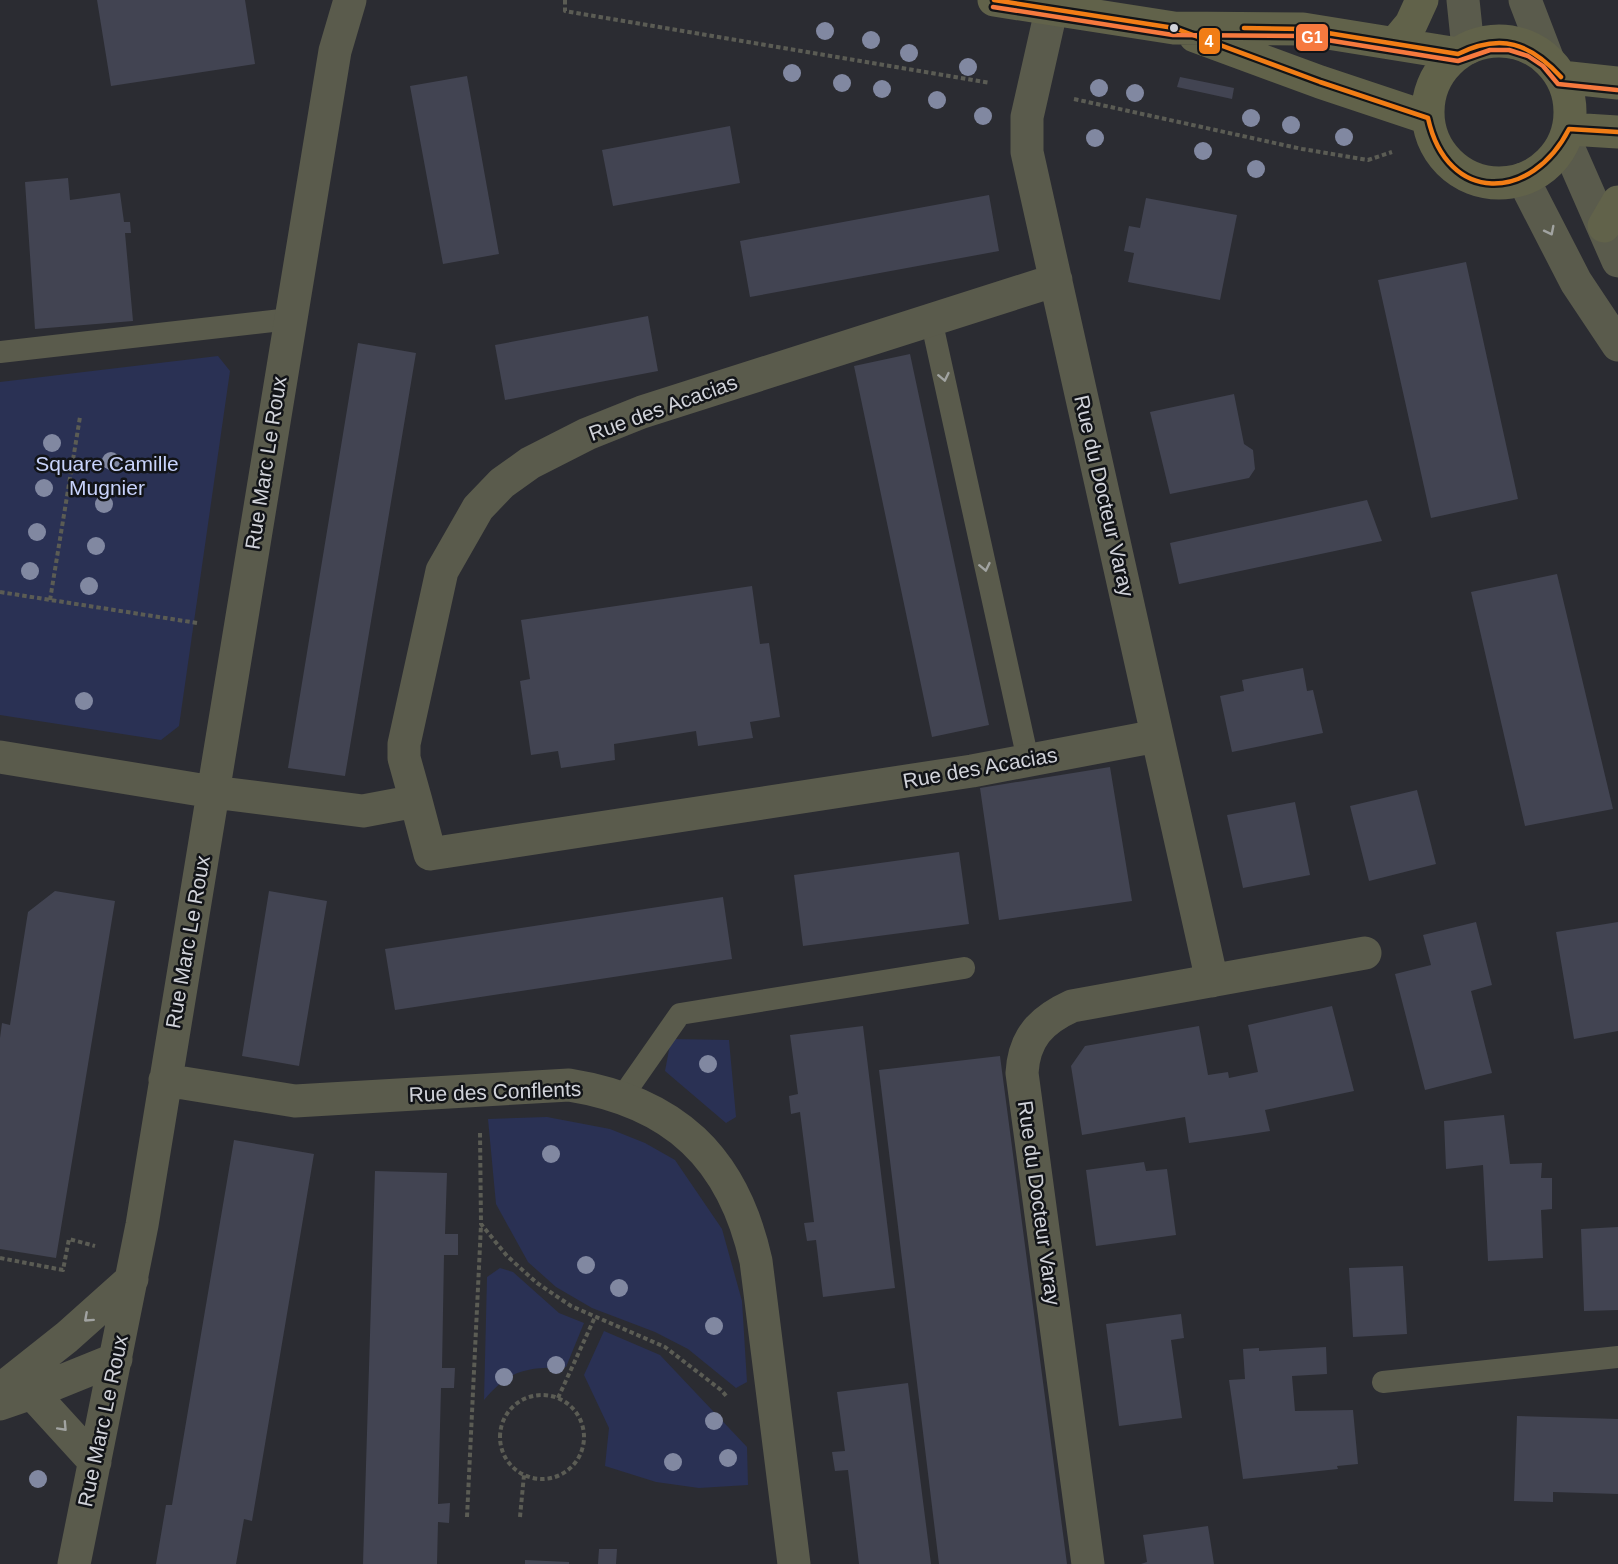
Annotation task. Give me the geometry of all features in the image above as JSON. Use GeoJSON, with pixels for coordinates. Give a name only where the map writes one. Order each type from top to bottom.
{"type":"FeatureCollection","features":[{"type":"Feature","properties":{"kind":"main road"},"geometry":{"type":"LineString","coordinates":[[994,0],[1174,28],[1303,29],[1463,51]]}},
{"type":"Feature","properties":{"kind":"main road"},"geometry":{"type":"LineString","coordinates":[[1396,42],[1411,24],[1422,0]]}},
{"type":"Feature","properties":{"kind":"main road"},"geometry":{"type":"LineString","coordinates":[[1174,28],[1320,82],[1428,118]]}},
{"type":"Feature","properties":{"kind":"main road"},"geometry":{"type":"LineString","coordinates":[[1490,42],[1510,42],[1531,49],[1554,69],[1568,93],[1570,111],[1567,134],[1555,156],[1540,170],[1523,179],[1502,184],[1480,181],[1460,172],[1444,157],[1432,138],[1428,118],[1429,100],[1434,82],[1444,67],[1463,51],[1490,42]]}},
{"type":"Feature","properties":{"kind":"main road"},"geometry":{"type":"LineString","coordinates":[[1554,69],[1618,83]]}},
{"type":"Feature","properties":{"kind":"main road"},"geometry":{"type":"LineString","coordinates":[[1567,134],[1618,132]]}},
{"type":"Feature","properties":{"kind":"street","name":"Rue Marc Le Roux"},"geometry":{"type":"LineString","coordinates":[[74,1564],[132,1279],[335,51],[350,0]]}},
{"type":"Feature","properties":{"kind":"street"},"geometry":{"type":"LineString","coordinates":[[1463,0],[1463,51]]}},
{"type":"Feature","properties":{"kind":"street"},"geometry":{"type":"LineString","coordinates":[[1525,0],[1554,69]]}},
{"type":"Feature","properties":{"kind":"street","name":"Rue du Docteur Varay"},"geometry":{"type":"LineString","coordinates":[[1050,10],[1032,90],[1025,135],[1212,981]]}},
{"type":"Feature","properties":{"kind":"street"},"geometry":{"type":"LineString","coordinates":[[1567,134],[1611,214],[1618,261]]}},
{"type":"Feature","properties":{"kind":"street"},"geometry":{"type":"LineString","coordinates":[[1523,179],[1576,282],[1618,345]]}},
{"type":"Feature","properties":{"kind":"street","name":"Rue des Acacias"},"geometry":{"type":"LineString","coordinates":[[1056,280],[642,412],[587,434],[530,463],[502,483],[478,508],[442,571],[405,744],[404,758],[430,854],[972,771],[1157,736]]}},
{"type":"Feature","properties":{"kind":"street"},"geometry":{"type":"LineString","coordinates":[[0,757],[213,792],[363,811],[416,801]]}},
{"type":"Feature","properties":{"kind":"street","name":"Rue du Docteur Varay"},"geometry":{"type":"LineString","coordinates":[[1088,1564],[1022,1073],[1027,1042],[1036,1029],[1053,1015],[1072,1006],[1365,953]]}},
{"type":"Feature","properties":{"kind":"street","name":"Rue des Conflents"},"geometry":{"type":"LineString","coordinates":[[165,1080],[295,1101],[569,1085],[622,1097],[670,1121],[698,1144],[719,1169],[736,1198],[749,1228],[756,1261],[794,1564]]}},
{"type":"Feature","properties":{"kind":"street"},"geometry":{"type":"LineString","coordinates":[[0,1390],[67,1337],[132,1279]]}},
{"type":"Feature","properties":{"kind":"street"},"geometry":{"type":"LineString","coordinates":[[0,1404],[116,1359]]}},
{"type":"Feature","properties":{"kind":"street"},"geometry":{"type":"LineString","coordinates":[[33,1393],[95,1462]]}},
{"type":"Feature","properties":{"kind":"lane"},"geometry":{"type":"LineString","coordinates":[[0,352],[290,319]]}},
{"type":"Feature","properties":{"kind":"lane"},"geometry":{"type":"LineString","coordinates":[[931,319],[1028,760]]}},
{"type":"Feature","properties":{"kind":"lane"},"geometry":{"type":"LineString","coordinates":[[622,1097],[680,1014],[964,968]]}},
{"type":"Feature","properties":{"kind":"lane"},"geometry":{"type":"LineString","coordinates":[[1383,1382],[1618,1357]]}},
{"type":"Feature","properties":{"kind":"path"},"geometry":{"type":"LineString","coordinates":[[50,600],[80,417]]}},
{"type":"Feature","properties":{"kind":"path"},"geometry":{"type":"LineString","coordinates":[[0,592],[239,631]]}},
{"type":"Feature","properties":{"kind":"path"},"geometry":{"type":"LineString","coordinates":[[467,1517],[481,1224],[479,1090]]}},
{"type":"Feature","properties":{"kind":"path"},"geometry":{"type":"LineString","coordinates":[[481,1224],[507,1256],[537,1283],[571,1306],[665,1347],[721,1390],[729,1399]]}},
{"type":"Feature","properties":{"kind":"path"},"geometry":{"type":"LineString","coordinates":[[0,1258],[63,1270],[69,1239],[104,1248]]}},
{"type":"Feature","properties":{"kind":"path"},"geometry":{"type":"LineString","coordinates":[[558,1398],[595,1317]]}},
{"type":"Feature","properties":{"kind":"path"},"geometry":{"type":"LineString","coordinates":[[539,1395],[558,1398],[576,1411],[582,1424],[584,1438],[581,1452],[574,1464],[564,1473],[551,1478],[537,1479],[524,1475],[513,1468],[505,1457],[501,1430],[505,1417],[525,1398],[539,1395]]}},
{"type":"Feature","properties":{"kind":"path"},"geometry":{"type":"LineString","coordinates":[[520,1517],[524,1475]]}},
{"type":"Feature","properties":{"kind":"green space","name":"Square Camille Mugnier"},"geometry":{"type":"Polygon","coordinates":[[[218,356],[230,371],[179,726],[161,740],[0,715],[0,382],[218,356]]]}},
{"type":"Feature","properties":{"kind":"green space"},"geometry":{"type":"Polygon","coordinates":[[[671,1039],[729,1040],[736,1117],[726,1123],[665,1071],[671,1039]]]}},
{"type":"Feature","properties":{"kind":"green space"},"geometry":{"type":"Polygon","coordinates":[[[547,1117],[610,1129],[645,1143],[675,1160],[722,1229],[742,1301],[747,1382],[736,1388],[688,1349],[655,1332],[592,1308],[556,1287],[528,1262],[496,1204],[488,1119],[547,1117]]]}},
{"type":"Feature","properties":{"kind":"green space"},"geometry":{"type":"Polygon","coordinates":[[[500,1268],[513,1272],[559,1313],[584,1323],[566,1367],[540,1368],[520,1372],[502,1382],[484,1400],[487,1277],[500,1268]]]}},
{"type":"Feature","properties":{"kind":"green space"},"geometry":{"type":"Polygon","coordinates":[[[604,1331],[660,1355],[747,1447],[748,1485],[699,1488],[656,1482],[605,1466],[609,1428],[584,1375],[604,1331]]]}},
{"type":"Feature","properties":{"kind":"building"},"geometry":{"type":"Polygon","coordinates":[[[97,0],[245,0],[255,64],[111,86],[97,0]]]}},
{"type":"Feature","properties":{"kind":"building"},"geometry":{"type":"Polygon","coordinates":[[[467,76],[499,254],[443,264],[410,86],[467,76]]]}},
{"type":"Feature","properties":{"kind":"building"},"geometry":{"type":"Polygon","coordinates":[[[1180,77],[1234,88],[1232,99],[1177,87],[1180,77]]]}},
{"type":"Feature","properties":{"kind":"building"},"geometry":{"type":"Polygon","coordinates":[[[730,126],[740,183],[613,206],[602,150],[730,126]]]}},
{"type":"Feature","properties":{"kind":"building"},"geometry":{"type":"Polygon","coordinates":[[[68,178],[70,200],[120,193],[124,222],[130,222],[131,233],[125,233],[133,321],[35,329],[25,182],[68,178]]]}},
{"type":"Feature","properties":{"kind":"building"},"geometry":{"type":"Polygon","coordinates":[[[989,195],[999,251],[750,297],[740,241],[989,195]]]}},
{"type":"Feature","properties":{"kind":"building"},"geometry":{"type":"Polygon","coordinates":[[[1146,198],[1237,215],[1220,300],[1128,282],[1134,253],[1124,251],[1129,226],[1140,228],[1146,198]]]}},
{"type":"Feature","properties":{"kind":"building"},"geometry":{"type":"Polygon","coordinates":[[[1466,262],[1518,499],[1431,518],[1378,280],[1466,262]]]}},
{"type":"Feature","properties":{"kind":"building"},"geometry":{"type":"Polygon","coordinates":[[[648,316],[658,371],[505,400],[495,345],[648,316]]]}},
{"type":"Feature","properties":{"kind":"building"},"geometry":{"type":"Polygon","coordinates":[[[358,343],[416,353],[345,776],[288,768],[358,343]]]}},
{"type":"Feature","properties":{"kind":"building"},"geometry":{"type":"Polygon","coordinates":[[[910,354],[989,725],[932,737],[854,366],[910,354]]]}},
{"type":"Feature","properties":{"kind":"building"},"geometry":{"type":"Polygon","coordinates":[[[1234,394],[1244,444],[1253,450],[1255,469],[1249,478],[1170,494],[1150,412],[1234,394]]]}},
{"type":"Feature","properties":{"kind":"building"},"geometry":{"type":"Polygon","coordinates":[[[1367,500],[1382,541],[1179,584],[1170,543],[1367,500]]]}},
{"type":"Feature","properties":{"kind":"building"},"geometry":{"type":"Polygon","coordinates":[[[1557,574],[1613,809],[1525,826],[1471,592],[1557,574]]]}},
{"type":"Feature","properties":{"kind":"building"},"geometry":{"type":"Polygon","coordinates":[[[752,586],[760,644],[769,643],[780,717],[750,722],[753,738],[698,746],[696,731],[614,744],[615,760],[561,768],[558,751],[531,755],[520,681],[530,679],[521,620],[752,586]]]}},
{"type":"Feature","properties":{"kind":"building"},"geometry":{"type":"Polygon","coordinates":[[[1303,668],[1307,691],[1313,690],[1323,733],[1232,752],[1220,696],[1244,691],[1242,680],[1303,668]]]}},
{"type":"Feature","properties":{"kind":"building"},"geometry":{"type":"Polygon","coordinates":[[[1110,767],[1132,901],[999,920],[980,788],[1110,767]]]}},
{"type":"Feature","properties":{"kind":"building"},"geometry":{"type":"Polygon","coordinates":[[[1417,790],[1436,864],[1369,881],[1350,806],[1417,790]]]}},
{"type":"Feature","properties":{"kind":"building"},"geometry":{"type":"Polygon","coordinates":[[[1295,802],[1310,875],[1243,888],[1227,815],[1295,802]]]}},
{"type":"Feature","properties":{"kind":"building"},"geometry":{"type":"Polygon","coordinates":[[[959,852],[969,924],[803,946],[794,875],[959,852]]]}},
{"type":"Feature","properties":{"kind":"building"},"geometry":{"type":"Polygon","coordinates":[[[55,891],[115,901],[56,1258],[0,1249],[0,1038],[2,1023],[10,1025],[28,912],[55,891]]]}},
{"type":"Feature","properties":{"kind":"building"},"geometry":{"type":"Polygon","coordinates":[[[269,891],[327,901],[299,1066],[242,1056],[269,891]]]}},
{"type":"Feature","properties":{"kind":"building"},"geometry":{"type":"Polygon","coordinates":[[[723,897],[732,959],[395,1010],[385,949],[723,897]]]}},
{"type":"Feature","properties":{"kind":"building"},"geometry":{"type":"Polygon","coordinates":[[[1476,922],[1492,985],[1471,991],[1492,1073],[1425,1090],[1395,974],[1431,965],[1423,935],[1476,922]]]}},
{"type":"Feature","properties":{"kind":"building"},"geometry":{"type":"Polygon","coordinates":[[[1618,922],[1618,1031],[1574,1039],[1556,932],[1618,922]]]}},
{"type":"Feature","properties":{"kind":"building"},"geometry":{"type":"Polygon","coordinates":[[[1332,1006],[1354,1091],[1265,1110],[1270,1131],[1189,1143],[1185,1117],[1082,1135],[1071,1066],[1085,1046],[1199,1026],[1208,1075],[1228,1072],[1229,1078],[1258,1072],[1248,1025],[1332,1006]]]}},
{"type":"Feature","properties":{"kind":"building"},"geometry":{"type":"Polygon","coordinates":[[[863,1026],[895,1288],[823,1297],[816,1240],[807,1241],[804,1223],[814,1222],[800,1112],[791,1114],[789,1096],[798,1094],[790,1035],[863,1026]]]}},
{"type":"Feature","properties":{"kind":"building"},"geometry":{"type":"Polygon","coordinates":[[[1000,1056],[1067,1564],[939,1564],[879,1070],[1000,1056]]]}},
{"type":"Feature","properties":{"kind":"building"},"geometry":{"type":"Polygon","coordinates":[[[1504,1115],[1510,1164],[1542,1163],[1541,1178],[1552,1178],[1552,1209],[1541,1210],[1543,1258],[1488,1261],[1483,1165],[1446,1169],[1444,1121],[1504,1115]]]}},
{"type":"Feature","properties":{"kind":"building"},"geometry":{"type":"Polygon","coordinates":[[[234,1140],[314,1154],[252,1521],[244,1519],[236,1564],[156,1564],[166,1505],[172,1505],[234,1140]]]}},
{"type":"Feature","properties":{"kind":"building"},"geometry":{"type":"Polygon","coordinates":[[[1144,1162],[1146,1171],[1167,1169],[1176,1235],[1096,1246],[1086,1170],[1144,1162]]]}},
{"type":"Feature","properties":{"kind":"building"},"geometry":{"type":"Polygon","coordinates":[[[375,1171],[447,1173],[445,1234],[458,1234],[458,1255],[444,1255],[442,1368],[455,1368],[454,1388],[441,1388],[438,1504],[450,1503],[449,1523],[438,1522],[437,1564],[363,1564],[375,1171]]]}},
{"type":"Feature","properties":{"kind":"building"},"geometry":{"type":"Polygon","coordinates":[[[1618,1227],[1618,1310],[1584,1311],[1581,1229],[1618,1227]]]}},
{"type":"Feature","properties":{"kind":"building"},"geometry":{"type":"Polygon","coordinates":[[[1403,1266],[1407,1334],[1353,1337],[1349,1268],[1403,1266]]]}},
{"type":"Feature","properties":{"kind":"building"},"geometry":{"type":"Polygon","coordinates":[[[1181,1314],[1184,1338],[1171,1340],[1182,1418],[1119,1426],[1106,1324],[1181,1314]]]}},
{"type":"Feature","properties":{"kind":"building"},"geometry":{"type":"Polygon","coordinates":[[[1326,1347],[1327,1374],[1292,1376],[1295,1411],[1353,1410],[1358,1464],[1337,1466],[1338,1469],[1243,1479],[1229,1380],[1245,1379],[1243,1349],[1259,1348],[1259,1351],[1326,1347]]]}},
{"type":"Feature","properties":{"kind":"building"},"geometry":{"type":"Polygon","coordinates":[[[908,1383],[931,1564],[859,1564],[848,1470],[835,1471],[832,1452],[845,1451],[837,1392],[908,1383]]]}},
{"type":"Feature","properties":{"kind":"building"},"geometry":{"type":"Polygon","coordinates":[[[1517,1416],[1618,1419],[1618,1494],[1553,1492],[1553,1502],[1514,1501],[1517,1416]]]}},
{"type":"Feature","properties":{"kind":"building"},"geometry":{"type":"Polygon","coordinates":[[[1208,1526],[1214,1564],[1141,1564],[1147,1562],[1143,1535],[1208,1526]]]}},
{"type":"Feature","properties":{"kind":"building"},"geometry":{"type":"Polygon","coordinates":[[[599,1549],[617,1549],[616,1564],[598,1564],[599,1549]]]}},
{"type":"Feature","properties":{"kind":"building"},"geometry":{"type":"Polygon","coordinates":[[[525,1560],[569,1562],[569,1564],[525,1564],[525,1560]]]}},
{"type":"Feature","properties":{"kind":"transit line","name":"4"},"geometry":{"type":"LineString","coordinates":[[994,0],[1174,28],[1320,82],[1428,118],[1438,146],[1453,167],[1471,179],[1492,184],[1513,181],[1534,170],[1553,153],[1569,129],[1618,132]]}},
{"type":"Feature","properties":{"kind":"transit line","name":"G1"},"geometry":{"type":"LineString","coordinates":[[993,7],[1173,35],[1302,36],[1458,61],[1490,50],[1509,50],[1528,56],[1543,66],[1558,84],[1617,90]]}},
{"type":"Feature","properties":{"kind":"transit line","name":"4"},"geometry":{"type":"LineString","coordinates":[[1244,28],[1303,29],[1458,54]]}},
{"type":"Feature","properties":{"kind":"transit line","name":"4"},"geometry":{"type":"LineString","coordinates":[[1458,54],[1488,44],[1514,45],[1538,56],[1561,77]]}}]}
